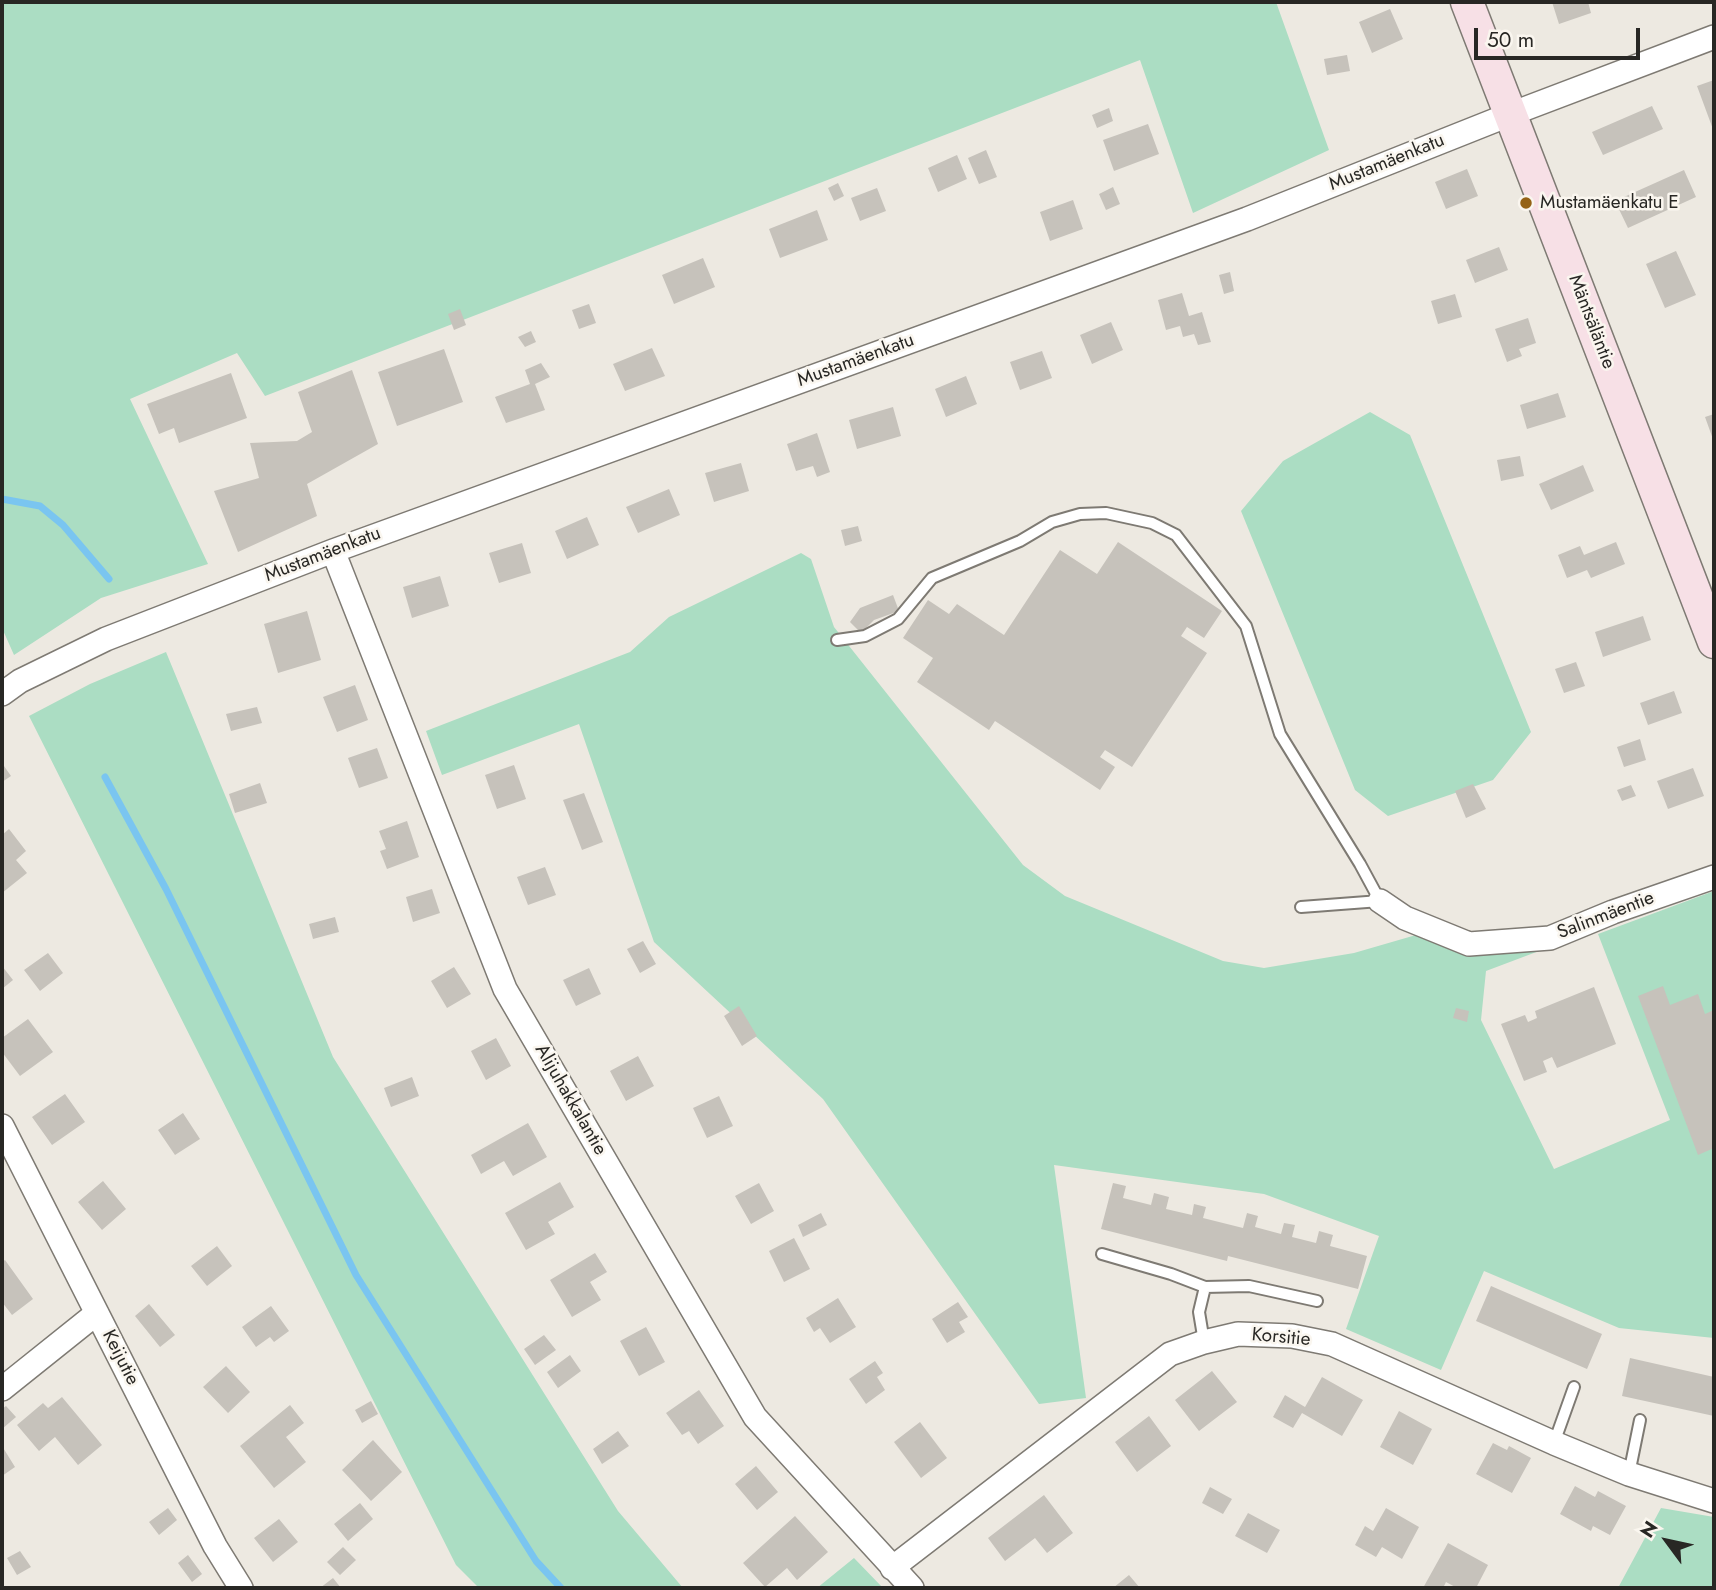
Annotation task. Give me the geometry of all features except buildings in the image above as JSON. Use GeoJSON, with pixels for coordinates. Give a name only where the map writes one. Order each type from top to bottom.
{"type":"FeatureCollection","features":[{"type":"Feature","properties":{"kind":"street","name":"Mäntsäläntie"},"geometry":{"type":"LineString","coordinates":[[1467,2],[1714,642]]}},
{"type":"Feature","properties":{"kind":"street","name":"Mustamäenkatu"},"geometry":{"type":"LineString","coordinates":[[2,694],[20,681],[106,639],[333,551],[1235,223],[1714,37]]}},
{"type":"Feature","properties":{"kind":"street","name":"Alijuhakkalantie"},"geometry":{"type":"LineString","coordinates":[[333,551],[505,989],[755,1417],[912,1588]]}},
{"type":"Feature","properties":{"kind":"street","name":"Salinmäentie"},"geometry":{"type":"LineString","coordinates":[[1380,901],[1405,918],[1469,944],[1550,938],[1613,912],[1714,877]]}},
{"type":"Feature","properties":{"kind":"street","name":"Keijutie"},"geometry":{"type":"LineString","coordinates":[[2,1130],[215,1546],[241,1588]]}},
{"type":"Feature","properties":{"kind":"street"},"geometry":{"type":"LineString","coordinates":[[2,1389],[97,1313]]}},
{"type":"Feature","properties":{"kind":"street","name":"Korsitie"},"geometry":{"type":"LineString","coordinates":[[892,1568],[1170,1354],[1238,1334],[1292,1336],[1332,1344],[1629,1474],[1714,1501]]}},
{"type":"Feature","properties":{"kind":"lane"},"geometry":{"type":"LineString","coordinates":[[837,640],[865,636],[898,620],[932,578],[1020,541],[1052,522],[1080,514],[1105,513],[1152,523],[1176,535],[1246,626],[1280,734],[1380,901],[1301,907]]}},
{"type":"Feature","properties":{"kind":"lane"},"geometry":{"type":"LineString","coordinates":[[1102,1254],[1205,1287],[1249,1286],[1317,1301]]}},
{"type":"Feature","properties":{"kind":"lane"},"geometry":{"type":"LineString","coordinates":[[1204,1342],[1199,1312],[1205,1287]]}},
{"type":"Feature","properties":{"kind":"lane"},"geometry":{"type":"LineString","coordinates":[[1554,1443],[1574,1387]]}},
{"type":"Feature","properties":{"kind":"lane"},"geometry":{"type":"LineString","coordinates":[[1629,1474],[1640,1420]]}},
{"type":"Feature","properties":{"kind":"green space"},"geometry":{"type":"Polygon","coordinates":[[[2,2],[1276,2],[1329,150],[1193,213],[1140,60],[265,396],[237,353],[130,399],[208,564],[101,598],[14,655],[2,628],[2,2]]]}},
{"type":"Feature","properties":{"kind":"green space"},"geometry":{"type":"Polygon","coordinates":[[[1370,412],[1410,435],[1531,732],[1493,780],[1388,816],[1355,790],[1241,511],[1283,461],[1370,412]]]}},
{"type":"Feature","properties":{"kind":"green space"},"geometry":{"type":"Polygon","coordinates":[[[801,553],[811,559],[834,627],[1023,865],[1065,896],[1223,961],[1264,968],[1354,953],[1416,935],[1468,952],[1526,949],[1539,951],[1486,971],[1481,1020],[1554,1169],[1670,1120],[1598,934],[1714,891],[1714,1338],[1619,1328],[1484,1271],[1441,1370],[1346,1329],[1379,1236],[1264,1194],[1054,1165],[1086,1398],[1039,1404],[823,1099],[654,942],[579,724],[442,775],[426,731],[630,652],[669,617],[801,553]]]}},
{"type":"Feature","properties":{"kind":"green space"},"geometry":{"type":"Polygon","coordinates":[[[166,652],[333,1057],[618,1511],[683,1588],[479,1588],[456,1565],[29,716],[90,684],[166,652]]]}},
{"type":"Feature","properties":{"kind":"green space"},"geometry":{"type":"Polygon","coordinates":[[[1661,1508],[1714,1517],[1714,1588],[1618,1588],[1661,1508]]]}},
{"type":"Feature","properties":{"kind":"green space"},"geometry":{"type":"Polygon","coordinates":[[[854,1558],[883,1588],[817,1588],[854,1558]]]}},
{"type":"Feature","properties":{"kind":"waterway"},"geometry":{"type":"LineString","coordinates":[[2,499],[40,506],[63,525],[109,579]]}},
{"type":"Feature","properties":{"kind":"waterway"},"geometry":{"type":"LineString","coordinates":[[105,777],[166,889],[356,1275],[536,1561],[561,1588]]}},
{"type":"Feature","properties":{"kind":"place","name":"Mustamäenkatu E"},"geometry":{"type":"Point","coordinates":[1526,203]}}]}
